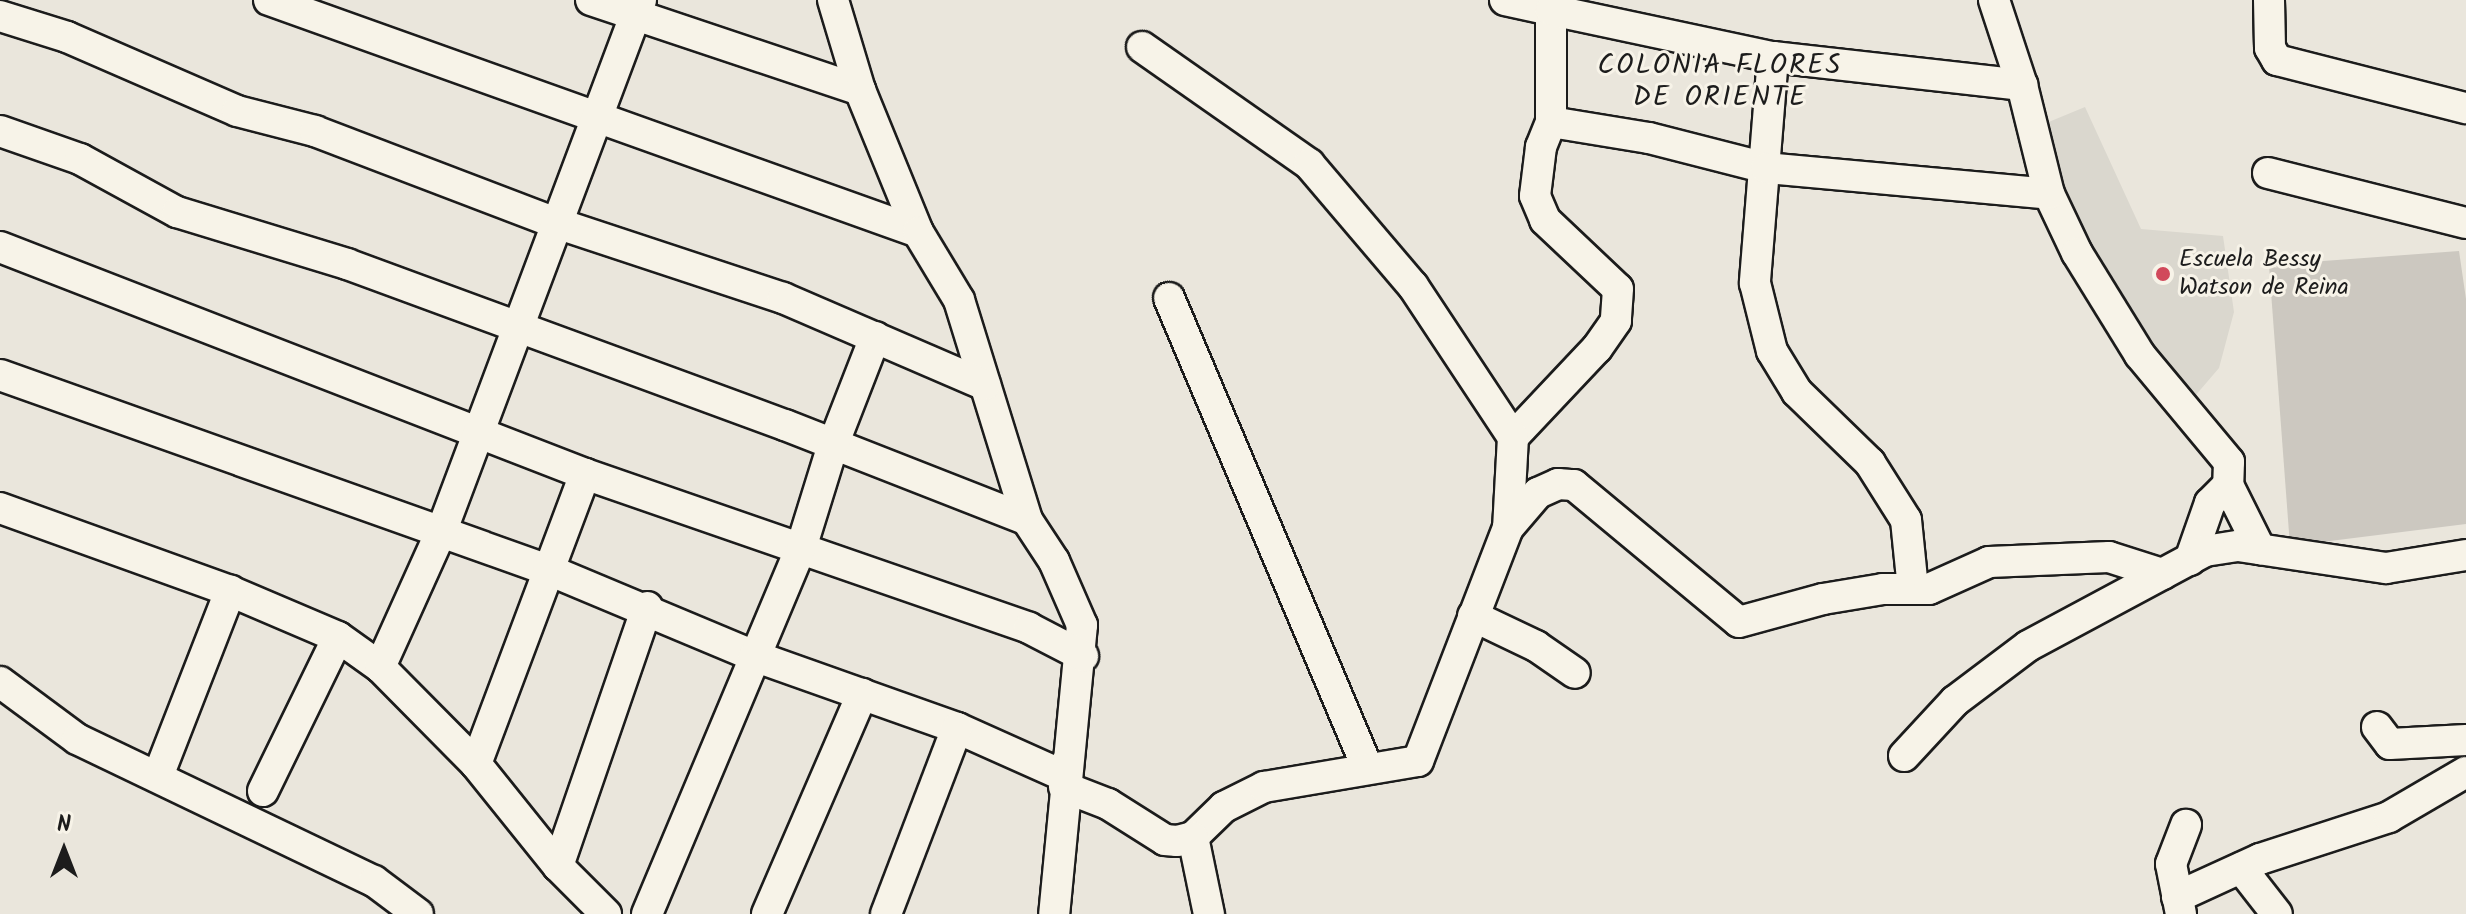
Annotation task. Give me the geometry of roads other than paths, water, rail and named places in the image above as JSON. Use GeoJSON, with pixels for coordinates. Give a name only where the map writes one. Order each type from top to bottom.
{"type":"FeatureCollection","features":[{"type":"Feature","properties":{"kind":"street"},"geometry":{"type":"LineString","coordinates":[[269,0],[918,232]]}},
{"type":"Feature","properties":{"kind":"street"},"geometry":{"type":"LineString","coordinates":[[591,0],[638,8],[860,90]]}},
{"type":"Feature","properties":{"kind":"street"},"geometry":{"type":"LineString","coordinates":[[833,0],[860,90],[918,232],[959,300],[1027,520],[1054,561],[1082,625],[1083,656],[1065,774],[1054,914]]}},
{"type":"Feature","properties":{"kind":"street"},"geometry":{"type":"LineString","coordinates":[[1505,0],[1552,5],[1773,57],[2022,85]]}},
{"type":"Feature","properties":{"kind":"street"},"geometry":{"type":"LineString","coordinates":[[1994,0],[2022,85],[2049,194],[2077,253],[2140,355],[2229,462],[2228,485],[2260,549]]}},
{"type":"Feature","properties":{"kind":"street"},"geometry":{"type":"LineString","coordinates":[[2269,0],[2270,48],[2277,60],[2466,108]]}},
{"type":"Feature","properties":{"kind":"street"},"geometry":{"type":"LineString","coordinates":[[1513,437],[1597,348],[1616,321],[1618,289],[1545,220],[1535,196],[1541,147],[1551,122],[1552,5]]}},
{"type":"Feature","properties":{"kind":"street"},"geometry":{"type":"LineString","coordinates":[[380,667],[442,530],[516,328],[599,119],[638,8]]}},
{"type":"Feature","properties":{"kind":"street"},"geometry":{"type":"LineString","coordinates":[[0,16],[67,37],[237,111],[315,131],[559,224],[783,298],[985,385]]}},
{"type":"Feature","properties":{"kind":"street"},"geometry":{"type":"LineString","coordinates":[[0,375],[442,530],[647,607],[754,656],[957,728],[1065,774],[1165,840],[1193,837],[1224,807],[1264,787],[1418,761],[1508,528],[1513,437],[1413,286],[1309,164],[1142,47]]}},
{"type":"Feature","properties":{"kind":"street"},"geometry":{"type":"LineString","coordinates":[[1773,57],[1755,283],[1772,351],[1797,392],[1870,463],[1906,520],[1913,589]]}},
{"type":"Feature","properties":{"kind":"street"},"geometry":{"type":"LineString","coordinates":[[1551,122],[1649,138],[1766,168],[2049,194]]}},
{"type":"Feature","properties":{"kind":"street"},"geometry":{"type":"LineString","coordinates":[[0,131],[80,159],[177,212],[347,264],[1027,520]]}},
{"type":"Feature","properties":{"kind":"street"},"geometry":{"type":"LineString","coordinates":[[2268,173],[2466,223]]}},
{"type":"Feature","properties":{"kind":"street"},"geometry":{"type":"LineString","coordinates":[[0,247],[585,474],[802,545],[1029,628],[1083,656]]}},
{"type":"Feature","properties":{"kind":"street"},"geometry":{"type":"LineString","coordinates":[[1169,298],[1368,769]]}},
{"type":"Feature","properties":{"kind":"street"},"geometry":{"type":"LineString","coordinates":[[647,914],[802,545],[833,445],[875,337]]}},
{"type":"Feature","properties":{"kind":"street"},"geometry":{"type":"LineString","coordinates":[[476,764],[585,474]]}},
{"type":"Feature","properties":{"kind":"street"},"geometry":{"type":"LineString","coordinates":[[1508,528],[1538,493],[1558,484],[1574,485],[1739,622],[1823,599],[1929,589],[1989,562],[2109,557],[2162,574]]}},
{"type":"Feature","properties":{"kind":"street"},"geometry":{"type":"LineString","coordinates":[[2190,560],[2210,503],[2228,485]]}},
{"type":"Feature","properties":{"kind":"street"},"geometry":{"type":"LineString","coordinates":[[0,508],[230,591],[338,637],[380,667],[476,764],[558,866],[606,914]]}},
{"type":"Feature","properties":{"kind":"street"},"geometry":{"type":"LineString","coordinates":[[1904,756],[1955,701],[2062,624],[2214,548],[2260,549],[2386,568],[2466,555]]}},
{"type":"Feature","properties":{"kind":"street"},"geometry":{"type":"LineString","coordinates":[[158,776],[230,591]]}},
{"type":"Feature","properties":{"kind":"street"},"geometry":{"type":"LineString","coordinates":[[558,866],[647,607]]}},
{"type":"Feature","properties":{"kind":"street"},"geometry":{"type":"LineString","coordinates":[[1473,616],[1536,646],[1575,673]]}},
{"type":"Feature","properties":{"kind":"street"},"geometry":{"type":"LineString","coordinates":[[263,791],[338,637]]}},
{"type":"Feature","properties":{"kind":"street"},"geometry":{"type":"LineString","coordinates":[[0,682],[63,731],[374,881],[418,914]]}},
{"type":"Feature","properties":{"kind":"street"},"geometry":{"type":"LineString","coordinates":[[767,914],[862,694]]}},
{"type":"Feature","properties":{"kind":"street"},"geometry":{"type":"LineString","coordinates":[[2377,727],[2390,744],[2466,740]]}},
{"type":"Feature","properties":{"kind":"street"},"geometry":{"type":"LineString","coordinates":[[886,914],[957,728]]}},
{"type":"Feature","properties":{"kind":"street"},"geometry":{"type":"LineString","coordinates":[[2186,825],[2171,864],[2179,906],[2241,868],[2389,817],[2466,772]]}},
{"type":"Feature","properties":{"kind":"street"},"geometry":{"type":"LineString","coordinates":[[1193,837],[1209,914]]}},
{"type":"Feature","properties":{"kind":"street"},"geometry":{"type":"LineString","coordinates":[[2241,868],[2277,914]]}},
{"type":"Feature","properties":{"kind":"place","name":"Escuela Bessy Watson de Reina"},"geometry":{"type":"Point","coordinates":[2163,274]}},
{"type":"Feature","properties":{"kind":"district","name":"COLONIA FLORES DE ORIENTE"},"geometry":{"type":"Point","coordinates":[1720,82]}}]}
